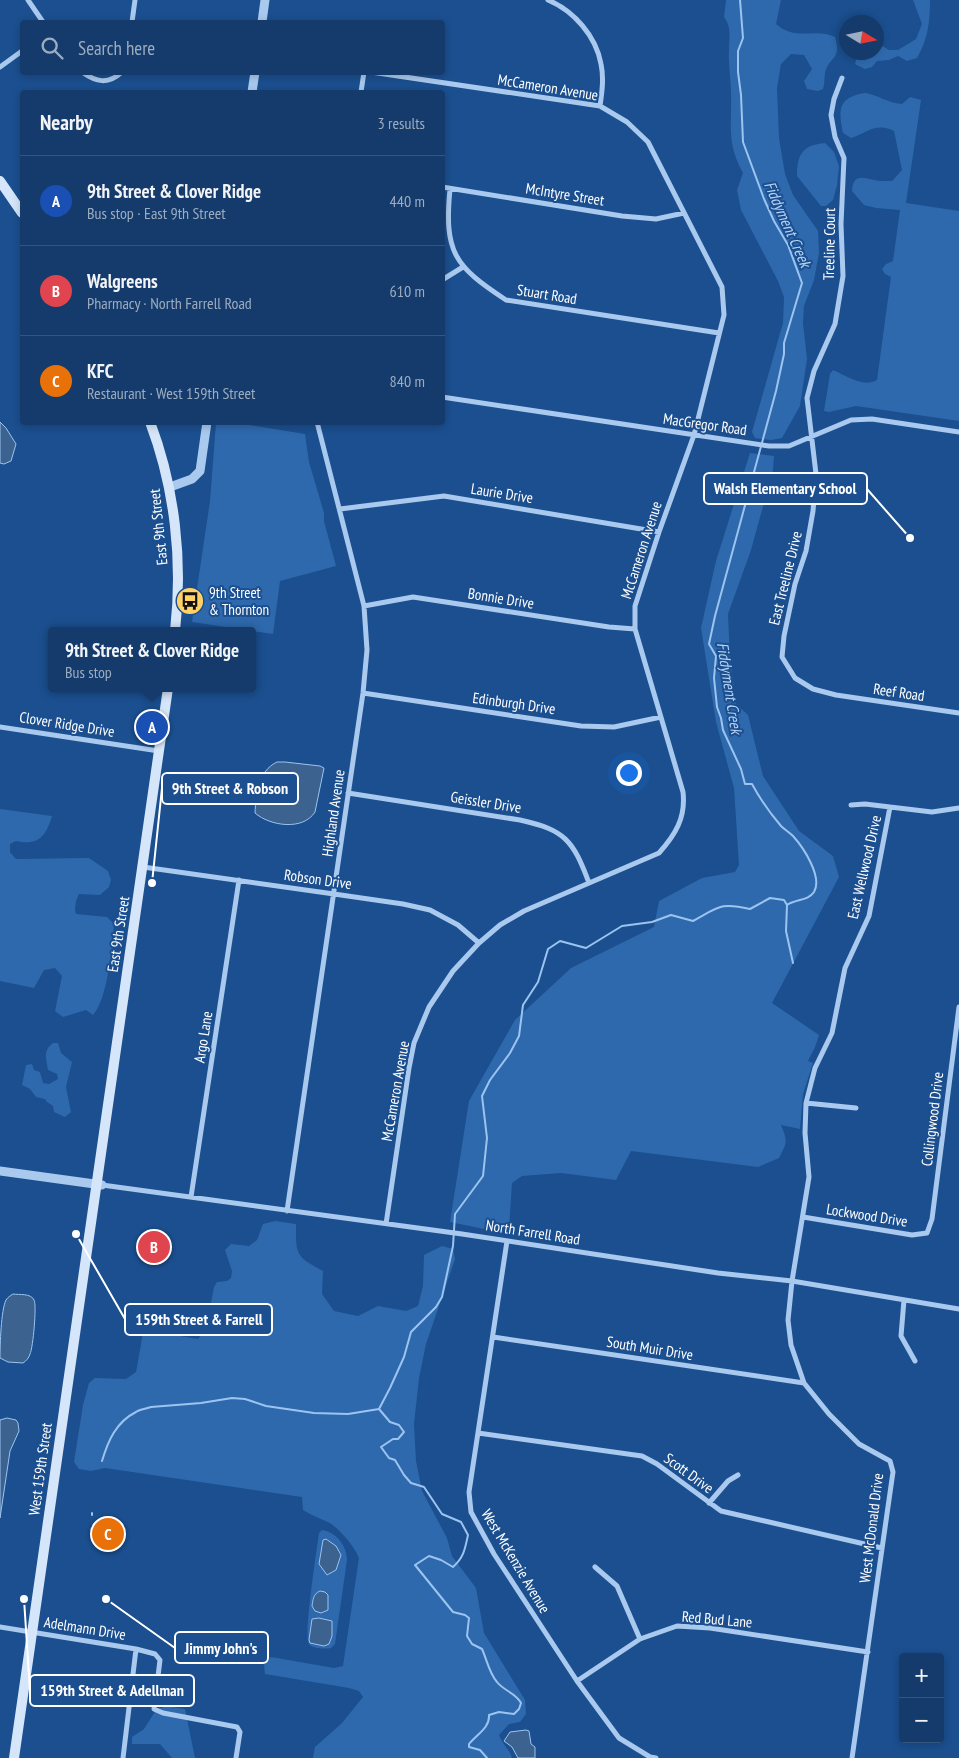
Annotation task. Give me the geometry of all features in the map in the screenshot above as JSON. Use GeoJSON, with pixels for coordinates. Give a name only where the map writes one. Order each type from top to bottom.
{"type":"FeatureCollection","features":[{"type":"Feature","properties":{"kind":"main road"},"geometry":{"type":"LineString","coordinates":[[0,181],[20,210]]}},
{"type":"Feature","properties":{"kind":"main road","name":"East 9th Street"},"geometry":{"type":"LineString","coordinates":[[151,425],[170,487],[176,536],[178,605],[175,627]]}},
{"type":"Feature","properties":{"kind":"main road","name":"East 9th Street"},"geometry":{"type":"LineString","coordinates":[[99,1184],[167,692]]}},
{"type":"Feature","properties":{"kind":"main road","name":"West 159th Street"},"geometry":{"type":"LineString","coordinates":[[14,1758],[99,1184]]}},
{"type":"Feature","properties":{"kind":"street"},"geometry":{"type":"LineString","coordinates":[[28,0],[42,20]]}},
{"type":"Feature","properties":{"kind":"street"},"geometry":{"type":"LineString","coordinates":[[132,20],[135,0]]}},
{"type":"Feature","properties":{"kind":"street"},"geometry":{"type":"LineString","coordinates":[[262,20],[265,0]]}},
{"type":"Feature","properties":{"kind":"street"},"geometry":{"type":"LineString","coordinates":[[548,0],[559,4],[577,20],[593,40],[601,63],[600,106]]}},
{"type":"Feature","properties":{"kind":"street"},"geometry":{"type":"LineString","coordinates":[[0,68],[20,53]]}},
{"type":"Feature","properties":{"kind":"street"},"geometry":{"type":"LineString","coordinates":[[86,75],[102,82],[116,78],[119,75]]}},
{"type":"Feature","properties":{"kind":"street"},"geometry":{"type":"LineString","coordinates":[[252,90],[255,75]]}},
{"type":"Feature","properties":{"kind":"street"},"geometry":{"type":"LineString","coordinates":[[361,90],[364,75]]}},
{"type":"Feature","properties":{"kind":"street","name":"McCameron Avenue"},"geometry":{"type":"LineString","coordinates":[[386,1224],[409,1068],[417,1036],[429,1007],[453,971],[479,943],[500,925],[524,911],[659,853],[678,828],[683,813],[683,792],[634,629],[636,606],[659,532],[694,435],[724,315],[722,287],[648,142],[627,122],[600,106],[391,75]]}},
{"type":"Feature","properties":{"kind":"street","name":"Treeline Court"},"geometry":{"type":"LineString","coordinates":[[810,437],[807,398],[814,371],[835,324],[843,276],[841,224],[844,158],[835,138],[832,116],[834,99],[842,78]]}},
{"type":"Feature","properties":{"kind":"street","name":"McIntyre Street"},"geometry":{"type":"LineString","coordinates":[[445,188],[622,216],[656,219],[684,213]]}},
{"type":"Feature","properties":{"kind":"street","name":"Stuart Road"},"geometry":{"type":"LineString","coordinates":[[450,188],[447,215],[451,246],[463,268],[481,284],[506,300],[720,333]]}},
{"type":"Feature","properties":{"kind":"street"},"geometry":{"type":"LineString","coordinates":[[445,278],[463,268]]}},
{"type":"Feature","properties":{"kind":"street","name":"MacGregor Road"},"geometry":{"type":"LineString","coordinates":[[445,397],[768,446],[789,446],[851,420],[872,419],[959,432]]}},
{"type":"Feature","properties":{"kind":"street"},"geometry":{"type":"LineString","coordinates":[[170,487],[192,479],[200,471],[207,425]]}},
{"type":"Feature","properties":{"kind":"street","name":"Highland Avenue"},"geometry":{"type":"LineString","coordinates":[[287,1210],[363,693],[367,650],[364,606],[318,425]]}},
{"type":"Feature","properties":{"kind":"street","name":"East Treeline Drive"},"geometry":{"type":"LineString","coordinates":[[810,437],[816,474],[813,511],[806,551],[795,584],[784,636],[782,657],[795,678],[813,689],[836,695]]}},
{"type":"Feature","properties":{"kind":"street","name":"Laurie Drive"},"geometry":{"type":"LineString","coordinates":[[340,509],[444,496],[659,532]]}},
{"type":"Feature","properties":{"kind":"street","name":"Bonnie Drive"},"geometry":{"type":"LineString","coordinates":[[364,606],[413,597],[608,627],[634,629]]}},
{"type":"Feature","properties":{"kind":"street","name":"Edinburgh Drive"},"geometry":{"type":"LineString","coordinates":[[363,693],[581,726],[614,727],[661,717]]}},
{"type":"Feature","properties":{"kind":"street","name":"Reef Road"},"geometry":{"type":"LineString","coordinates":[[836,695],[959,713]]}},
{"type":"Feature","properties":{"kind":"street","name":"Clover Ridge Drive"},"geometry":{"type":"LineString","coordinates":[[0,727],[159,751]]}},
{"type":"Feature","properties":{"kind":"street","name":"Geissler Drive"},"geometry":{"type":"LineString","coordinates":[[348,793],[544,825],[560,834],[579,855],[589,883]]}},
{"type":"Feature","properties":{"kind":"street"},"geometry":{"type":"LineString","coordinates":[[851,805],[865,804],[932,812],[959,808]]}},
{"type":"Feature","properties":{"kind":"street","name":"East Wellwood Drive"},"geometry":{"type":"LineString","coordinates":[[792,1281],[809,1177],[805,1133],[806,1103],[815,1068],[832,1033],[845,968],[869,916],[890,808]]}},
{"type":"Feature","properties":{"kind":"street","name":"Robson Drive"},"geometry":{"type":"LineString","coordinates":[[143,866],[403,904],[430,910],[458,926],[479,943]]}},
{"type":"Feature","properties":{"kind":"street","name":"Argo Lane"},"geometry":{"type":"LineString","coordinates":[[191,1197],[239,880]]}},
{"type":"Feature","properties":{"kind":"street","name":"Collingwood Drive"},"geometry":{"type":"LineString","coordinates":[[926,1233],[932,1219],[959,1007]]}},
{"type":"Feature","properties":{"kind":"street"},"geometry":{"type":"LineString","coordinates":[[806,1103],[856,1108]]}},
{"type":"Feature","properties":{"kind":"street"},"geometry":{"type":"LineString","coordinates":[[0,1171],[99,1184]]}},
{"type":"Feature","properties":{"kind":"street","name":"North Farrell Road"},"geometry":{"type":"LineString","coordinates":[[99,1184],[462,1234],[718,1273],[792,1281],[959,1309]]}},
{"type":"Feature","properties":{"kind":"street","name":"Lockwood Drive"},"geometry":{"type":"LineString","coordinates":[[803,1217],[912,1235],[926,1233]]}},
{"type":"Feature","properties":{"kind":"street","name":"West McKenzie Avenue"},"geometry":{"type":"LineString","coordinates":[[507,1241],[469,1492],[471,1512],[494,1554],[577,1681],[618,1738],[650,1757],[656,1758]]}},
{"type":"Feature","properties":{"kind":"street","name":"West McDonald Drive"},"geometry":{"type":"LineString","coordinates":[[792,1281],[788,1320],[789,1331],[804,1383],[829,1414],[858,1444],[890,1461],[893,1472],[852,1758]]}},
{"type":"Feature","properties":{"kind":"street"},"geometry":{"type":"LineString","coordinates":[[904,1300],[901,1336],[915,1361]]}},
{"type":"Feature","properties":{"kind":"street","name":"South Muir Drive"},"geometry":{"type":"LineString","coordinates":[[493,1337],[804,1383]]}},
{"type":"Feature","properties":{"kind":"street","name":"Scott Drive"},"geometry":{"type":"LineString","coordinates":[[478,1433],[642,1456],[658,1464],[721,1511],[882,1548]]}},
{"type":"Feature","properties":{"kind":"street"},"geometry":{"type":"LineString","coordinates":[[709,1503],[728,1481],[738,1475]]}},
{"type":"Feature","properties":{"kind":"street"},"geometry":{"type":"LineString","coordinates":[[595,1567],[617,1586],[640,1639]]}},
{"type":"Feature","properties":{"kind":"street","name":"Red Bud Lane"},"geometry":{"type":"LineString","coordinates":[[577,1681],[640,1639],[677,1626],[710,1628],[868,1652]]}},
{"type":"Feature","properties":{"kind":"street","name":"Adelmann Drive"},"geometry":{"type":"LineString","coordinates":[[0,1628],[136,1649],[155,1654],[160,1660],[154,1709],[163,1713],[237,1727],[240,1732],[236,1758]]}},
{"type":"Feature","properties":{"kind":"street"},"geometry":{"type":"LineString","coordinates":[[123,1758],[136,1649]]}},
{"type":"Feature","properties":{"kind":"shaded area"},"geometry":{"type":"Polygon","coordinates":[[[726,0],[781,0],[776,24],[791,32],[828,34],[835,37],[837,44],[836,54],[825,73],[823,89],[818,91],[807,89],[804,81],[812,69],[804,55],[791,54],[781,64],[777,88],[779,138],[785,174],[793,195],[818,231],[819,253],[814,280],[804,306],[803,323],[807,359],[800,406],[782,438],[771,440],[755,438],[752,432],[783,323],[784,297],[778,281],[741,210],[737,190],[743,173],[734,152],[731,134],[730,33],[724,17],[726,0]]]}},
{"type":"Feature","properties":{"kind":"shaded area"},"geometry":{"type":"Polygon","coordinates":[[[913,0],[930,0],[928,30],[917,58],[907,61],[898,56],[889,60],[877,61],[872,67],[865,69],[855,64],[856,60],[884,60],[884,47],[889,50],[898,50],[916,39],[922,24],[913,0]]]}},
{"type":"Feature","properties":{"kind":"shaded area"},"geometry":{"type":"Polygon","coordinates":[[[865,93],[902,104],[910,97],[921,100],[906,203],[959,211],[959,421],[856,406],[829,412],[824,411],[830,374],[833,370],[861,382],[866,383],[877,380],[891,277],[885,274],[882,269],[886,264],[893,261],[900,210],[864,205],[852,191],[853,184],[858,178],[892,181],[902,170],[894,131],[877,128],[851,138],[843,133],[842,106],[849,98],[865,93]]]}},
{"type":"Feature","properties":{"kind":"shaded area"},"geometry":{"type":"Polygon","coordinates":[[[825,143],[834,152],[839,166],[833,200],[826,206],[821,206],[797,176],[797,169],[802,152],[811,146],[825,143]]]}},
{"type":"Feature","properties":{"kind":"shaded area"},"geometry":{"type":"Polygon","coordinates":[[[0,422],[16,444],[11,461],[4,464],[0,463],[0,422]]]}},
{"type":"Feature","properties":{"kind":"shaded area"},"geometry":{"type":"Polygon","coordinates":[[[216,425],[250,425],[305,434],[309,462],[324,513],[324,521],[336,566],[280,581],[273,634],[256,631],[256,627],[226,627],[192,622],[210,501],[216,425]]]}},
{"type":"Feature","properties":{"kind":"shaded area"},"geometry":{"type":"Polygon","coordinates":[[[750,453],[774,456],[773,470],[751,550],[728,614],[730,659],[736,704],[748,715],[763,776],[799,831],[833,856],[839,877],[772,1003],[819,1035],[808,1061],[813,1063],[803,1094],[800,1129],[781,1125],[786,1142],[779,1158],[758,1167],[631,1151],[616,1180],[561,1173],[522,1176],[512,1183],[509,1228],[503,1233],[450,1222],[469,1101],[515,1020],[571,968],[654,927],[659,901],[702,878],[735,872],[739,865],[734,788],[716,722],[701,628],[716,561],[750,453]]]}},
{"type":"Feature","properties":{"kind":"shaded area"},"geometry":{"type":"Polygon","coordinates":[[[277,762],[324,768],[315,812],[303,822],[295,824],[277,823],[255,813],[257,791],[262,777],[277,762]]]}},
{"type":"Feature","properties":{"kind":"shaded area"},"geometry":{"type":"Polygon","coordinates":[[[0,809],[52,816],[44,834],[36,841],[16,841],[10,844],[10,852],[16,859],[89,858],[108,871],[111,880],[109,887],[100,895],[79,894],[75,910],[76,914],[107,917],[114,924],[106,985],[93,1015],[86,1010],[63,1017],[55,1011],[62,976],[55,968],[44,970],[34,988],[0,981],[0,809]]]}},
{"type":"Feature","properties":{"kind":"shaded area"},"geometry":{"type":"Polygon","coordinates":[[[53,1043],[58,1043],[61,1053],[72,1062],[66,1087],[71,1112],[65,1117],[54,1112],[53,1106],[45,1099],[36,1097],[30,1089],[22,1085],[26,1065],[32,1064],[34,1070],[40,1072],[43,1083],[49,1084],[58,1079],[57,1074],[48,1070],[46,1052],[53,1043]]]}},
{"type":"Feature","properties":{"kind":"shaded area"},"geometry":{"type":"Polygon","coordinates":[[[275,1221],[296,1224],[296,1242],[299,1254],[307,1262],[323,1271],[322,1294],[334,1311],[358,1316],[378,1306],[406,1311],[418,1306],[423,1286],[424,1255],[442,1246],[453,1249],[455,1259],[426,1344],[419,1378],[414,1424],[416,1461],[422,1491],[447,1538],[452,1556],[476,1588],[484,1633],[525,1700],[526,1714],[520,1722],[509,1724],[499,1735],[512,1758],[313,1758],[315,1747],[342,1723],[363,1697],[359,1691],[349,1688],[265,1674],[264,1665],[271,1657],[334,1668],[343,1666],[359,1558],[346,1538],[328,1522],[303,1510],[302,1497],[105,1468],[91,1471],[79,1469],[74,1462],[83,1405],[89,1383],[95,1378],[126,1379],[136,1372],[143,1333],[156,1332],[198,1339],[206,1329],[214,1287],[217,1282],[227,1281],[231,1278],[232,1271],[225,1250],[231,1244],[249,1246],[257,1240],[263,1224],[275,1221]]]}},
{"type":"Feature","properties":{"kind":"shaded area"},"geometry":{"type":"Polygon","coordinates":[[[13,1294],[30,1296],[35,1304],[31,1350],[28,1358],[23,1363],[8,1362],[0,1358],[4,1305],[8,1297],[13,1294]]]}},
{"type":"Feature","properties":{"kind":"shaded area"},"geometry":{"type":"Polygon","coordinates":[[[7,1418],[16,1420],[19,1431],[10,1451],[0,1518],[0,1420],[7,1418]]]}},
{"type":"Feature","properties":{"kind":"shaded area"},"geometry":{"type":"Polygon","coordinates":[[[322,1530],[337,1537],[347,1555],[335,1644],[331,1648],[326,1649],[311,1646],[308,1638],[313,1573],[319,1533],[322,1530]]]}},
{"type":"Feature","properties":{"kind":"shaded area"},"geometry":{"type":"Polygon","coordinates":[[[326,1539],[336,1546],[341,1555],[336,1570],[327,1575],[319,1564],[323,1540],[326,1539]]]}},
{"type":"Feature","properties":{"kind":"shaded area"},"geometry":{"type":"Polygon","coordinates":[[[320,1591],[328,1595],[328,1610],[321,1613],[315,1611],[312,1606],[315,1595],[320,1591]]]}},
{"type":"Feature","properties":{"kind":"shaded area"},"geometry":{"type":"Polygon","coordinates":[[[319,1618],[332,1621],[332,1636],[329,1644],[324,1646],[310,1643],[309,1640],[312,1619],[319,1618]]]}},
{"type":"Feature","properties":{"kind":"shaded area"},"geometry":{"type":"Polygon","coordinates":[[[166,1706],[185,1709],[195,1758],[172,1758],[160,1744],[132,1744],[132,1737],[144,1729],[156,1710],[166,1706]]]}},
{"type":"Feature","properties":{"kind":"shaded area"},"geometry":{"type":"Polygon","coordinates":[[[529,1731],[531,1744],[535,1747],[535,1758],[518,1758],[512,1747],[504,1741],[510,1732],[529,1731]]]}},
{"type":"Feature","properties":{"kind":"waterway","name":"Fiddyment Creek"},"geometry":{"type":"LineString","coordinates":[[740,0],[743,38],[738,51],[738,72],[743,142],[764,199],[788,245],[802,283],[784,343],[784,354],[776,391],[709,644],[716,656],[714,678],[717,707],[723,730],[741,769],[745,784],[752,784],[773,816],[802,847],[814,871],[816,878],[814,892],[809,897],[787,905]]}},
{"type":"Feature","properties":{"kind":"waterway","name":"Fiddyment Creek"},"geometry":{"type":"LineString","coordinates":[[379,1409],[404,1357],[411,1332],[436,1307],[442,1297],[453,1246],[455,1214],[483,1176],[487,1138],[482,1096],[490,1080],[510,1053],[519,1036],[523,1005],[538,982],[548,949],[560,941],[586,948],[622,926],[652,922],[671,915],[693,921],[720,907],[732,906],[750,909],[770,898],[784,900],[787,905]]}},
{"type":"Feature","properties":{"kind":"waterway"},"geometry":{"type":"LineString","coordinates":[[787,905],[786,931],[793,963]]}},
{"type":"Feature","properties":{"kind":"waterway"},"geometry":{"type":"LineString","coordinates":[[102,1461],[110,1439],[123,1421],[138,1411],[151,1407],[201,1403],[232,1398],[245,1399],[266,1406],[314,1413],[348,1414],[379,1409]]}},
{"type":"Feature","properties":{"kind":"waterway","name":"Fiddyment Creek"},"geometry":{"type":"LineString","coordinates":[[379,1409],[390,1422],[399,1425],[404,1432],[398,1439],[393,1439],[381,1447],[389,1458],[395,1460],[411,1483],[424,1487],[442,1514],[461,1522],[468,1535],[462,1556],[453,1567],[429,1556],[415,1565],[453,1612],[469,1618],[467,1636],[472,1644],[482,1649],[490,1671],[497,1682],[521,1703],[519,1709],[514,1714],[499,1712],[489,1715],[489,1720],[485,1727],[469,1744],[469,1747],[480,1750],[487,1758]]}},
{"type":"Feature","properties":{"kind":"place","name":"Walsh Elementary School"},"geometry":{"type":"Point","coordinates":[910,538]}},
{"type":"Feature","properties":{"kind":"place","name":"9th Street & Thornton"},"geometry":{"type":"Point","coordinates":[190,601]}},
{"type":"Feature","properties":{"kind":"place","name":"9th Street & Clover Ridge"},"geometry":{"type":"Point","coordinates":[152,727]}},
{"type":"Feature","properties":{"kind":"place","name":"9th Street & Robson"},"geometry":{"type":"Point","coordinates":[152,883]}},
{"type":"Feature","properties":{"kind":"place","name":"159th Street & Farrell"},"geometry":{"type":"Point","coordinates":[76,1234]}},
{"type":"Feature","properties":{"kind":"place","name":"Walgreens"},"geometry":{"type":"Point","coordinates":[154,1247]}},
{"type":"Feature","properties":{"kind":"place","name":"KFC"},"geometry":{"type":"Point","coordinates":[108,1534]}},
{"type":"Feature","properties":{"kind":"place","name":"159th Street & Adellman"},"geometry":{"type":"Point","coordinates":[24,1599]}},
{"type":"Feature","properties":{"kind":"place","name":"Jimmy John's"},"geometry":{"type":"Point","coordinates":[106,1599]}}]}
